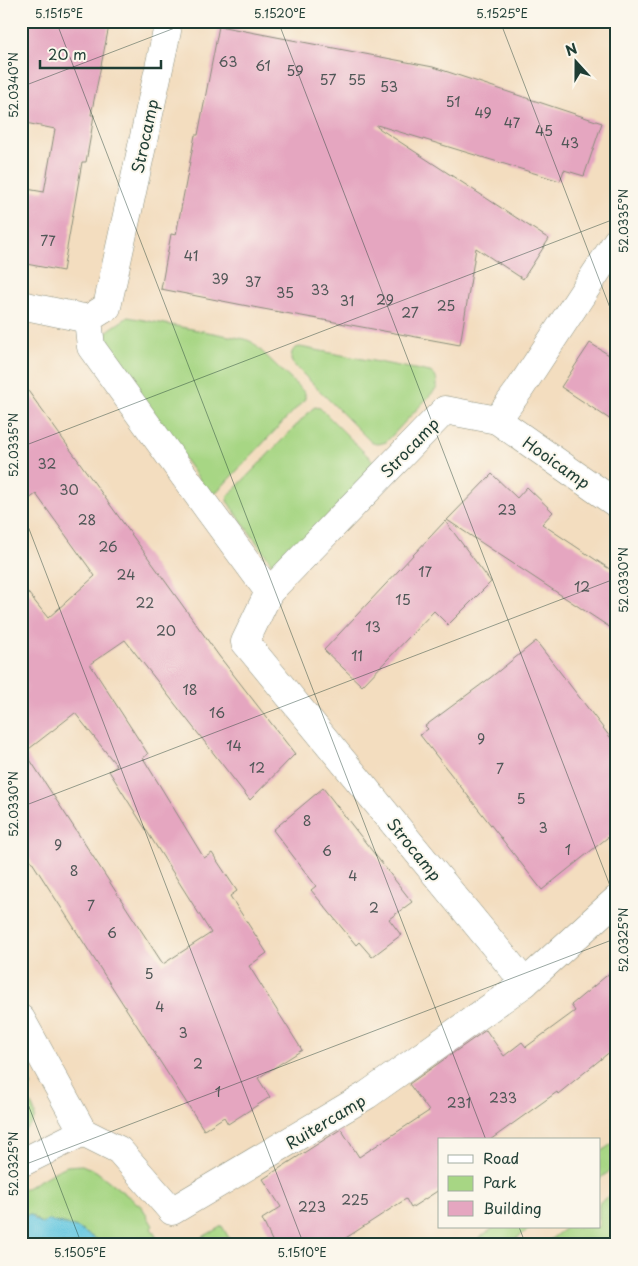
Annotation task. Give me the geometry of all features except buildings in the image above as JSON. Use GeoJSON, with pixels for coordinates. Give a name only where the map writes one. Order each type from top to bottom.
{"type":"FeatureCollection","features":[{"type":"Feature","properties":{"kind":"street","name":"Strocamp"},"geometry":{"type":"LineString","coordinates":[[88,319],[107,307],[167,30]]}},
{"type":"Feature","properties":{"kind":"street"},"geometry":{"type":"LineString","coordinates":[[498,420],[617,241]]}},
{"type":"Feature","properties":{"kind":"street"},"geometry":{"type":"LineString","coordinates":[[21,305],[88,319],[91,347],[270,592]]}},
{"type":"Feature","properties":{"kind":"street","name":"Strocamp"},"geometry":{"type":"LineString","coordinates":[[498,420],[445,410],[270,592],[245,642],[525,983]]}},
{"type":"Feature","properties":{"kind":"street","name":"Hooicamp"},"geometry":{"type":"LineString","coordinates":[[498,420],[617,504]]}},
{"type":"Feature","properties":{"kind":"street","name":"Ruitercamp"},"geometry":{"type":"LineString","coordinates":[[83,1132],[119,1150],[172,1211],[357,1102],[525,983],[617,899]]}},
{"type":"Feature","properties":{"kind":"street"},"geometry":{"type":"LineString","coordinates":[[21,1020],[83,1132],[21,1163]]}},
{"type":"Feature","properties":{"kind":"green space"},"geometry":{"type":"Polygon","coordinates":[[[128,317],[245,339],[252,342],[305,393],[305,399],[212,497],[99,339],[128,317]]]}},
{"type":"Feature","properties":{"kind":"green space"},"geometry":{"type":"Polygon","coordinates":[[[300,347],[430,372],[436,378],[437,388],[386,442],[375,444],[293,364],[291,360],[292,352],[295,348],[300,347]]]}},
{"type":"Feature","properties":{"kind":"green space"},"geometry":{"type":"Polygon","coordinates":[[[315,407],[320,408],[377,465],[283,563],[273,565],[227,501],[228,496],[315,407]]]}},
{"type":"Feature","properties":{"kind":"green space"},"geometry":{"type":"Polygon","coordinates":[[[21,1068],[32,1086],[23,1092],[31,1103],[35,1118],[21,1132],[21,1068]]]}},
{"type":"Feature","properties":{"kind":"green space"},"geometry":{"type":"Polygon","coordinates":[[[617,1140],[617,1166],[600,1178],[600,1152],[617,1140]]]}},
{"type":"Feature","properties":{"kind":"green space"},"geometry":{"type":"Polygon","coordinates":[[[82,1165],[96,1171],[142,1207],[161,1245],[106,1245],[77,1228],[48,1220],[42,1224],[31,1215],[27,1215],[23,1229],[27,1245],[21,1245],[21,1191],[67,1166],[82,1165]]]}},
{"type":"Feature","properties":{"kind":"green space"},"geometry":{"type":"Polygon","coordinates":[[[617,1190],[617,1245],[543,1245],[566,1228],[600,1228],[600,1202],[617,1190]]]}},
{"type":"Feature","properties":{"kind":"green space"},"geometry":{"type":"Polygon","coordinates":[[[222,1226],[233,1245],[202,1245],[199,1239],[222,1226]]]}},
{"type":"Feature","properties":{"kind":"green space"},"geometry":{"type":"Polygon","coordinates":[[[494,1228],[531,1228],[507,1245],[469,1245],[494,1228]]]}},
{"type":"Feature","properties":{"kind":"water"},"geometry":{"type":"Polygon","coordinates":[[[27,1215],[31,1215],[42,1224],[48,1220],[77,1228],[106,1245],[27,1245],[24,1239],[24,1224],[27,1215]]]}}]}
